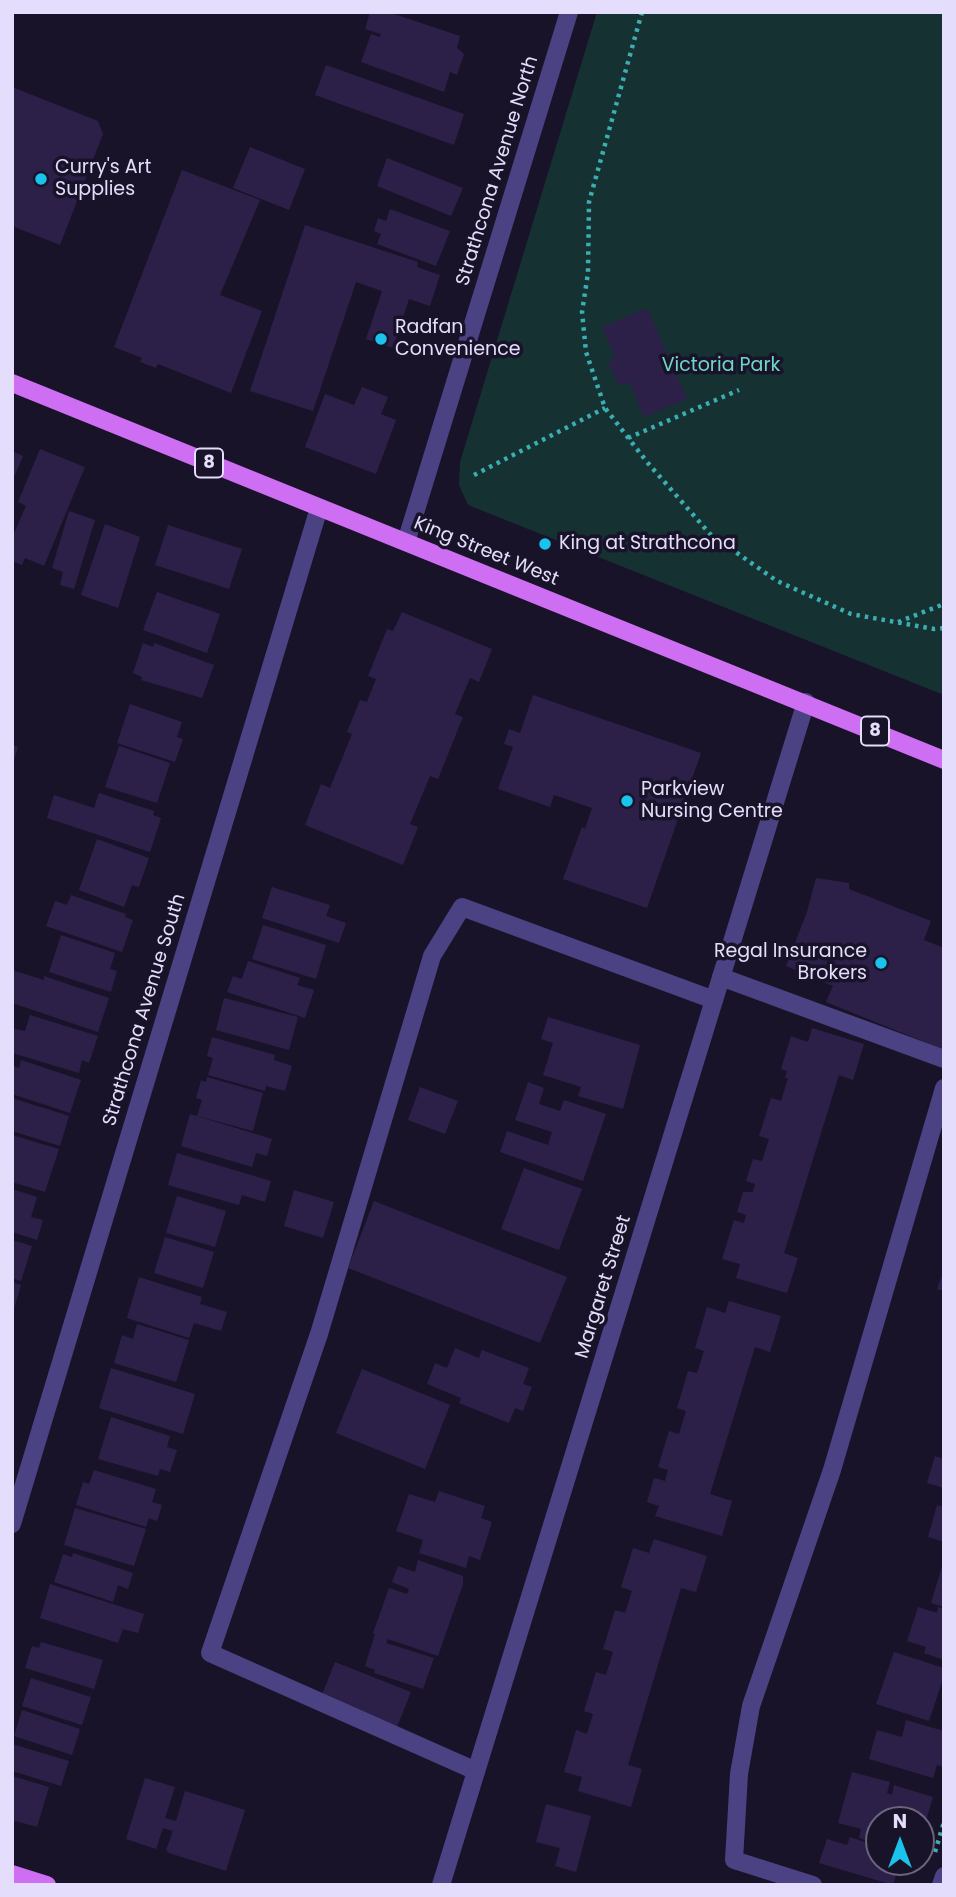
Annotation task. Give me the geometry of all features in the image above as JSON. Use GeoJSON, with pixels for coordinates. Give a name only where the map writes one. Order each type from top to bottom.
{"type":"FeatureCollection","features":[{"type":"Feature","properties":{"kind":"main road","name":"King Street West"},"geometry":{"type":"LineString","coordinates":[[12,383],[944,760]]}},
{"type":"Feature","properties":{"kind":"main road"},"geometry":{"type":"LineString","coordinates":[[12,1874],[47,1885]]}},
{"type":"Feature","properties":{"kind":"street","name":"Strathcona Avenue North"},"geometry":{"type":"LineString","coordinates":[[405,542],[569,12]]}},
{"type":"Feature","properties":{"kind":"street","name":"Strathcona Avenue South"},"geometry":{"type":"LineString","coordinates":[[12,1524],[318,508]]}},
{"type":"Feature","properties":{"kind":"street","name":"Margaret Street"},"geometry":{"type":"LineString","coordinates":[[441,1885],[806,702]]}},
{"type":"Feature","properties":{"kind":"street"},"geometry":{"type":"LineString","coordinates":[[476,1770],[210,1653],[318,1334],[432,956],[462,907],[714,1000]]}},
{"type":"Feature","properties":{"kind":"street"},"geometry":{"type":"LineString","coordinates":[[721,977],[944,1059]]}},
{"type":"Feature","properties":{"kind":"street"},"geometry":{"type":"LineString","coordinates":[[813,1885],[734,1860],[739,1774],[751,1706],[832,1470],[944,1088]]}},
{"type":"Feature","properties":{"kind":"street"},"geometry":{"type":"LineString","coordinates":[[941,1885],[944,1876]]}},
{"type":"Feature","properties":{"kind":"path"},"geometry":{"type":"LineString","coordinates":[[642,12],[589,202],[588,273],[582,312],[586,352],[605,408],[710,534],[776,581],[851,614],[934,629],[944,628]]}},
{"type":"Feature","properties":{"kind":"path"},"geometry":{"type":"LineString","coordinates":[[628,438],[739,390]]}},
{"type":"Feature","properties":{"kind":"path"},"geometry":{"type":"LineString","coordinates":[[474,475],[605,408]]}},
{"type":"Feature","properties":{"kind":"path"},"geometry":{"type":"LineString","coordinates":[[898,623],[944,604]]}},
{"type":"Feature","properties":{"kind":"green space","name":"Victoria Park"},"geometry":{"type":"Polygon","coordinates":[[[597,12],[944,12],[944,695],[468,505],[459,485],[460,462],[597,12]]]}},
{"type":"Feature","properties":{"kind":"building"},"geometry":{"type":"Polygon","coordinates":[[[370,12],[388,12],[460,36],[457,48],[464,54],[457,75],[450,72],[444,92],[361,62],[371,34],[380,37],[381,34],[365,29],[370,12]]]}},
{"type":"Feature","properties":{"kind":"building"},"geometry":{"type":"Polygon","coordinates":[[[326,65],[464,114],[454,145],[315,95],[326,65]]]}},
{"type":"Feature","properties":{"kind":"building"},"geometry":{"type":"Polygon","coordinates":[[[12,87],[98,121],[103,134],[60,245],[12,226],[12,87]]]}},
{"type":"Feature","properties":{"kind":"building"},"geometry":{"type":"Polygon","coordinates":[[[250,147],[305,169],[289,210],[233,188],[250,147]]]}},
{"type":"Feature","properties":{"kind":"building"},"geometry":{"type":"Polygon","coordinates":[[[387,158],[463,188],[451,216],[377,186],[387,158]]]}},
{"type":"Feature","properties":{"kind":"building"},"geometry":{"type":"Polygon","coordinates":[[[182,170],[260,200],[220,295],[262,311],[231,393],[158,364],[156,368],[140,362],[142,358],[114,347],[182,170]]]}},
{"type":"Feature","properties":{"kind":"building"},"geometry":{"type":"Polygon","coordinates":[[[390,209],[450,231],[436,266],[377,244],[381,234],[374,231],[378,218],[386,221],[390,209]]]}},
{"type":"Feature","properties":{"kind":"building"},"geometry":{"type":"Polygon","coordinates":[[[305,225],[418,262],[417,267],[440,275],[430,306],[409,299],[393,348],[366,339],[382,291],[356,282],[313,411],[250,391],[305,225]]]}},
{"type":"Feature","properties":{"kind":"building"},"geometry":{"type":"Polygon","coordinates":[[[647,308],[687,399],[644,417],[629,382],[619,386],[608,362],[615,358],[602,327],[647,308]]]}},
{"type":"Feature","properties":{"kind":"building"},"geometry":{"type":"Polygon","coordinates":[[[362,387],[388,397],[381,414],[396,420],[376,474],[305,447],[325,394],[354,405],[362,387]]]}},
{"type":"Feature","properties":{"kind":"building"},"geometry":{"type":"Polygon","coordinates":[[[40,449],[85,467],[44,566],[25,558],[22,565],[12,561],[12,538],[26,506],[18,502],[40,449]]]}},
{"type":"Feature","properties":{"kind":"building"},"geometry":{"type":"Polygon","coordinates":[[[12,451],[23,456],[12,482],[12,451]]]}},
{"type":"Feature","properties":{"kind":"building"},"geometry":{"type":"Polygon","coordinates":[[[69,511],[95,520],[74,589],[60,585],[63,572],[52,568],[69,511]]]}},
{"type":"Feature","properties":{"kind":"building"},"geometry":{"type":"Polygon","coordinates":[[[105,524],[140,537],[118,608],[81,595],[105,524]]]}},
{"type":"Feature","properties":{"kind":"building"},"geometry":{"type":"Polygon","coordinates":[[[168,525],[242,549],[229,589],[155,565],[168,525]]]}},
{"type":"Feature","properties":{"kind":"building"},"geometry":{"type":"Polygon","coordinates":[[[157,592],[220,614],[207,653],[143,630],[157,592]]]}},
{"type":"Feature","properties":{"kind":"building"},"geometry":{"type":"Polygon","coordinates":[[[402,612],[492,649],[479,682],[470,678],[455,714],[463,717],[438,779],[430,776],[410,824],[418,827],[403,865],[305,825],[321,784],[330,788],[352,734],[347,732],[360,700],[367,702],[376,679],[368,676],[387,629],[393,631],[402,612]]]}},
{"type":"Feature","properties":{"kind":"building"},"geometry":{"type":"Polygon","coordinates":[[[143,643],[153,647],[154,643],[214,665],[202,698],[141,680],[142,677],[133,673],[143,643]]]}},
{"type":"Feature","properties":{"kind":"building","name":"Parkview Nursing Centre"},"geometry":{"type":"Polygon","coordinates":[[[533,695],[701,753],[647,908],[563,879],[592,808],[554,795],[550,807],[498,789],[513,747],[504,744],[509,729],[520,733],[533,695]]]}},
{"type":"Feature","properties":{"kind":"building"},"geometry":{"type":"Polygon","coordinates":[[[130,704],[182,722],[177,737],[183,739],[175,762],[117,743],[130,704]]]}},
{"type":"Feature","properties":{"kind":"building"},"geometry":{"type":"Polygon","coordinates":[[[12,745],[18,747],[13,763],[12,763],[12,745]]]}},
{"type":"Feature","properties":{"kind":"building"},"geometry":{"type":"Polygon","coordinates":[[[119,746],[170,763],[157,803],[105,787],[119,746]]]}},
{"type":"Feature","properties":{"kind":"building"},"geometry":{"type":"Polygon","coordinates":[[[99,793],[154,811],[153,815],[161,818],[150,852],[47,818],[54,795],[94,808],[99,793]]]}},
{"type":"Feature","properties":{"kind":"building"},"geometry":{"type":"Polygon","coordinates":[[[97,839],[149,858],[139,887],[132,885],[124,907],[79,890],[97,839]]]}},
{"type":"Feature","properties":{"kind":"building"},"geometry":{"type":"Polygon","coordinates":[[[816,878],[849,883],[849,889],[931,921],[924,940],[944,948],[944,1050],[826,1002],[833,986],[786,966],[807,912],[816,878]]]}},
{"type":"Feature","properties":{"kind":"building"},"geometry":{"type":"Polygon","coordinates":[[[272,887],[330,905],[326,916],[346,923],[339,943],[262,918],[272,887]]]}},
{"type":"Feature","properties":{"kind":"building"},"geometry":{"type":"Polygon","coordinates":[[[71,895],[126,914],[125,917],[133,920],[122,952],[46,926],[55,901],[67,905],[71,895]]]}},
{"type":"Feature","properties":{"kind":"building"},"geometry":{"type":"Polygon","coordinates":[[[263,925],[326,945],[316,979],[252,959],[263,925]]]}},
{"type":"Feature","properties":{"kind":"building"},"geometry":{"type":"Polygon","coordinates":[[[61,935],[115,953],[110,969],[117,971],[111,992],[49,972],[61,935]]]}},
{"type":"Feature","properties":{"kind":"building"},"geometry":{"type":"Polygon","coordinates":[[[248,961],[300,978],[297,985],[314,990],[305,1018],[227,992],[233,976],[242,979],[248,961]]]}},
{"type":"Feature","properties":{"kind":"building"},"geometry":{"type":"Polygon","coordinates":[[[12,970],[44,980],[44,976],[109,998],[98,1032],[12,1003],[12,970]]]}},
{"type":"Feature","properties":{"kind":"building"},"geometry":{"type":"Polygon","coordinates":[[[224,998],[298,1017],[289,1050],[216,1030],[224,998]]]}},
{"type":"Feature","properties":{"kind":"building"},"geometry":{"type":"Polygon","coordinates":[[[30,1015],[98,1036],[89,1063],[82,1060],[79,1073],[12,1053],[12,1028],[25,1031],[30,1015]]]}},
{"type":"Feature","properties":{"kind":"building"},"geometry":{"type":"Polygon","coordinates":[[[548,1017],[640,1045],[623,1109],[578,1096],[581,1087],[543,1075],[553,1043],[541,1039],[548,1017]]]}},
{"type":"Feature","properties":{"kind":"building"},"geometry":{"type":"Polygon","coordinates":[[[812,1028],[864,1044],[853,1080],[839,1075],[784,1253],[798,1258],[787,1293],[736,1278],[740,1264],[722,1259],[734,1220],[744,1223],[746,1215],[737,1212],[743,1192],[753,1192],[755,1184],[746,1181],[753,1159],[762,1161],[769,1139],[759,1136],[771,1098],[781,1101],[788,1078],[785,1078],[787,1071],[781,1069],[791,1036],[808,1042],[812,1028]]]}},
{"type":"Feature","properties":{"kind":"building"},"geometry":{"type":"Polygon","coordinates":[[[212,1037],[275,1055],[274,1060],[292,1066],[285,1091],[266,1086],[265,1091],[208,1075],[213,1058],[207,1056],[212,1037]]]}},
{"type":"Feature","properties":{"kind":"building"},"geometry":{"type":"Polygon","coordinates":[[[21,1060],[81,1080],[70,1113],[12,1094],[12,1065],[19,1068],[21,1060]]]}},
{"type":"Feature","properties":{"kind":"building"},"geometry":{"type":"Polygon","coordinates":[[[207,1077],[263,1093],[253,1131],[197,1116],[202,1100],[196,1098],[201,1080],[206,1082],[207,1077]]]}},
{"type":"Feature","properties":{"kind":"building"},"geometry":{"type":"Polygon","coordinates":[[[528,1082],[544,1088],[539,1104],[560,1111],[564,1100],[606,1114],[583,1181],[500,1152],[507,1131],[548,1145],[552,1132],[515,1120],[528,1082]]]}},
{"type":"Feature","properties":{"kind":"building"},"geometry":{"type":"Polygon","coordinates":[[[420,1087],[458,1101],[445,1134],[408,1120],[420,1087]]]}},
{"type":"Feature","properties":{"kind":"building"},"geometry":{"type":"Polygon","coordinates":[[[12,1098],[69,1116],[60,1146],[12,1131],[12,1098]]]}},
{"type":"Feature","properties":{"kind":"building"},"geometry":{"type":"Polygon","coordinates":[[[190,1114],[272,1139],[267,1156],[256,1153],[252,1167],[181,1146],[190,1114]]]}},
{"type":"Feature","properties":{"kind":"building"},"geometry":{"type":"Polygon","coordinates":[[[12,1135],[59,1149],[45,1192],[12,1182],[12,1135]]]}},
{"type":"Feature","properties":{"kind":"building"},"geometry":{"type":"Polygon","coordinates":[[[177,1153],[271,1181],[265,1202],[242,1195],[239,1205],[168,1185],[177,1153]]]}},
{"type":"Feature","properties":{"kind":"building"},"geometry":{"type":"Polygon","coordinates":[[[524,1168],[582,1189],[559,1250],[501,1229],[524,1168]]]}},
{"type":"Feature","properties":{"kind":"building"},"geometry":{"type":"Polygon","coordinates":[[[12,1189],[37,1197],[31,1217],[43,1220],[37,1240],[12,1232],[12,1189]]]}},
{"type":"Feature","properties":{"kind":"building"},"geometry":{"type":"Polygon","coordinates":[[[294,1190],[334,1202],[323,1238],[284,1226],[294,1190]]]}},
{"type":"Feature","properties":{"kind":"building"},"geometry":{"type":"Polygon","coordinates":[[[177,1196],[226,1211],[215,1247],[166,1233],[177,1196]]]}},
{"type":"Feature","properties":{"kind":"building"},"geometry":{"type":"Polygon","coordinates":[[[374,1201],[567,1277],[540,1343],[348,1268],[374,1201]]]}},
{"type":"Feature","properties":{"kind":"building"},"geometry":{"type":"Polygon","coordinates":[[[165,1237],[214,1252],[203,1288],[154,1273],[165,1237]]]}},
{"type":"Feature","properties":{"kind":"building"},"geometry":{"type":"Polygon","coordinates":[[[12,1240],[32,1246],[21,1281],[12,1278],[12,1240]]]}},
{"type":"Feature","properties":{"kind":"building"},"geometry":{"type":"Polygon","coordinates":[[[944,1270],[944,1291],[937,1289],[944,1270]]]}},
{"type":"Feature","properties":{"kind":"building"},"geometry":{"type":"Polygon","coordinates":[[[139,1277],[202,1297],[200,1304],[227,1312],[221,1331],[194,1323],[189,1338],[127,1318],[139,1277]]]}},
{"type":"Feature","properties":{"kind":"building"},"geometry":{"type":"Polygon","coordinates":[[[12,1282],[21,1285],[13,1312],[12,1312],[12,1282]]]}},
{"type":"Feature","properties":{"kind":"building"},"geometry":{"type":"Polygon","coordinates":[[[729,1301],[781,1316],[770,1352],[755,1347],[710,1494],[732,1501],[722,1536],[655,1516],[659,1506],[647,1502],[654,1478],[665,1481],[668,1470],[658,1467],[669,1431],[679,1434],[686,1411],[677,1408],[688,1371],[697,1373],[704,1351],[695,1348],[707,1307],[725,1313],[729,1301]]]}},
{"type":"Feature","properties":{"kind":"building"},"geometry":{"type":"Polygon","coordinates":[[[137,1324],[189,1340],[176,1382],[114,1363],[122,1335],[133,1339],[137,1324]]]}},
{"type":"Feature","properties":{"kind":"building"},"geometry":{"type":"Polygon","coordinates":[[[455,1348],[479,1358],[482,1350],[529,1368],[523,1384],[532,1387],[523,1411],[515,1408],[509,1423],[459,1403],[461,1398],[427,1384],[435,1363],[447,1368],[455,1348]]]}},
{"type":"Feature","properties":{"kind":"building"},"geometry":{"type":"Polygon","coordinates":[[[111,1368],[195,1394],[183,1434],[99,1408],[111,1368]]]}},
{"type":"Feature","properties":{"kind":"building"},"geometry":{"type":"Polygon","coordinates":[[[362,1369],[450,1405],[425,1469],[336,1433],[362,1369]]]}},
{"type":"Feature","properties":{"kind":"building"},"geometry":{"type":"Polygon","coordinates":[[[111,1417],[170,1436],[167,1447],[177,1450],[170,1472],[160,1469],[158,1476],[98,1459],[111,1417]]]}},
{"type":"Feature","properties":{"kind":"building"},"geometry":{"type":"Polygon","coordinates":[[[935,1456],[944,1459],[944,1488],[927,1483],[935,1456]]]}},
{"type":"Feature","properties":{"kind":"building"},"geometry":{"type":"Polygon","coordinates":[[[94,1470],[156,1489],[152,1502],[162,1505],[157,1521],[149,1518],[146,1527],[76,1505],[83,1482],[89,1484],[94,1470]]]}},
{"type":"Feature","properties":{"kind":"building"},"geometry":{"type":"Polygon","coordinates":[[[439,1491],[485,1506],[481,1518],[492,1522],[480,1560],[469,1556],[466,1568],[419,1553],[423,1540],[396,1531],[409,1494],[435,1502],[439,1491]]]}},
{"type":"Feature","properties":{"kind":"building"},"geometry":{"type":"Polygon","coordinates":[[[937,1505],[944,1507],[944,1542],[928,1537],[937,1505]]]}},
{"type":"Feature","properties":{"kind":"building"},"geometry":{"type":"Polygon","coordinates":[[[75,1508],[146,1529],[134,1566],[64,1545],[75,1508]]]}},
{"type":"Feature","properties":{"kind":"building"},"geometry":{"type":"Polygon","coordinates":[[[654,1539],[707,1556],[696,1592],[681,1588],[628,1765],[642,1769],[631,1807],[578,1791],[582,1777],[564,1772],[576,1730],[587,1734],[593,1714],[584,1711],[596,1672],[606,1675],[613,1652],[603,1649],[615,1610],[625,1613],[632,1591],[621,1587],[633,1548],[649,1553],[654,1539]]]}},
{"type":"Feature","properties":{"kind":"building"},"geometry":{"type":"Polygon","coordinates":[[[73,1553],[133,1573],[128,1589],[118,1585],[113,1602],[54,1582],[63,1554],[72,1557],[73,1553]]]}},
{"type":"Feature","properties":{"kind":"building"},"geometry":{"type":"Polygon","coordinates":[[[418,1560],[463,1576],[463,1584],[438,1656],[388,1639],[386,1643],[434,1658],[423,1689],[374,1673],[375,1670],[365,1666],[389,1588],[407,1594],[409,1589],[392,1582],[398,1566],[415,1572],[418,1560]]]}},
{"type":"Feature","properties":{"kind":"building"},"geometry":{"type":"Polygon","coordinates":[[[944,1563],[944,1607],[931,1603],[944,1563]]]}},
{"type":"Feature","properties":{"kind":"building"},"geometry":{"type":"Polygon","coordinates":[[[50,1584],[144,1614],[138,1633],[123,1629],[118,1643],[40,1618],[50,1584]]]}},
{"type":"Feature","properties":{"kind":"building"},"geometry":{"type":"Polygon","coordinates":[[[918,1607],[937,1613],[938,1607],[944,1609],[944,1660],[924,1653],[926,1647],[907,1641],[918,1607]]]}},
{"type":"Feature","properties":{"kind":"building"},"geometry":{"type":"Polygon","coordinates":[[[41,1642],[103,1660],[94,1689],[25,1668],[32,1646],[39,1648],[41,1642]]]}},
{"type":"Feature","properties":{"kind":"building"},"geometry":{"type":"Polygon","coordinates":[[[894,1652],[944,1668],[944,1676],[929,1721],[876,1704],[894,1652]]]}},
{"type":"Feature","properties":{"kind":"building"},"geometry":{"type":"Polygon","coordinates":[[[335,1662],[411,1692],[397,1727],[321,1697],[335,1662]]]}},
{"type":"Feature","properties":{"kind":"building"},"geometry":{"type":"Polygon","coordinates":[[[31,1678],[91,1697],[82,1725],[22,1706],[31,1678]]]}},
{"type":"Feature","properties":{"kind":"building"},"geometry":{"type":"Polygon","coordinates":[[[22,1710],[80,1729],[72,1755],[14,1736],[22,1710]]]}},
{"type":"Feature","properties":{"kind":"building"},"geometry":{"type":"Polygon","coordinates":[[[906,1720],[944,1731],[944,1767],[937,1765],[933,1778],[869,1759],[877,1730],[902,1737],[906,1720]]]}},
{"type":"Feature","properties":{"kind":"building"},"geometry":{"type":"Polygon","coordinates":[[[12,1744],[69,1761],[61,1786],[12,1771],[12,1744]]]}},
{"type":"Feature","properties":{"kind":"building"},"geometry":{"type":"Polygon","coordinates":[[[852,1772],[890,1782],[887,1793],[892,1795],[894,1785],[933,1797],[930,1806],[865,1806],[865,1840],[859,1838],[861,1829],[838,1823],[852,1772]]]}},
{"type":"Feature","properties":{"kind":"building"},"geometry":{"type":"Polygon","coordinates":[[[12,1776],[49,1787],[37,1827],[12,1820],[12,1776]]]}},
{"type":"Feature","properties":{"kind":"building"},"geometry":{"type":"Polygon","coordinates":[[[145,1778],[175,1787],[165,1818],[176,1821],[185,1791],[245,1810],[226,1871],[169,1853],[166,1850],[173,1831],[163,1828],[156,1849],[126,1839],[145,1778]]]}},
{"type":"Feature","properties":{"kind":"building"},"geometry":{"type":"Polygon","coordinates":[[[546,1804],[591,1816],[576,1872],[555,1866],[560,1848],[536,1842],[546,1804]]]}},
{"type":"Feature","properties":{"kind":"building"},"geometry":{"type":"Polygon","coordinates":[[[850,1837],[865,1842],[865,1876],[896,1876],[893,1885],[819,1863],[827,1839],[847,1845],[850,1837]]]}},
{"type":"Feature","properties":{"kind":"place","name":"Curry's Art Supplies"},"geometry":{"type":"Point","coordinates":[41,179]}},
{"type":"Feature","properties":{"kind":"place","name":"Radfan Convenience"},"geometry":{"type":"Point","coordinates":[381,339]}},
{"type":"Feature","properties":{"kind":"place","name":"King at Strathcona"},"geometry":{"type":"Point","coordinates":[545,544]}},
{"type":"Feature","properties":{"kind":"place","name":"Parkview Nursing Centre"},"geometry":{"type":"Point","coordinates":[627,801]}},
{"type":"Feature","properties":{"kind":"place","name":"Regal Insurance Brokers"},"geometry":{"type":"Point","coordinates":[881,963]}}]}
